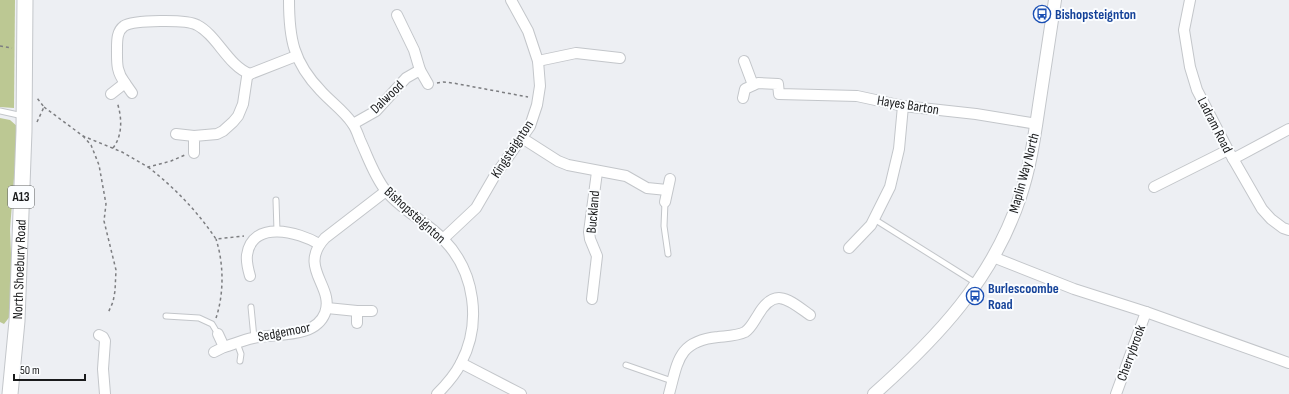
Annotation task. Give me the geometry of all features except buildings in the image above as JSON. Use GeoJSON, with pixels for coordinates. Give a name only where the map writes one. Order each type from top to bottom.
{"type":"FeatureCollection","features":[{"type":"Feature","properties":{"kind":"main road","name":"North Shoebury Road"},"geometry":{"type":"LineString","coordinates":[[8,387],[17,320],[30,121],[25,0]]}},
{"type":"Feature","properties":{"kind":"street","name":"Bishopsteignton"},"geometry":{"type":"LineString","coordinates":[[289,0],[290,35],[296,56],[312,81],[353,124],[386,192],[407,211],[443,239],[458,260],[469,284],[473,310],[471,335],[461,363],[437,394]]}},
{"type":"Feature","properties":{"kind":"street","name":"Kingsteignton"},"geometry":{"type":"LineString","coordinates":[[443,239],[476,208],[494,177],[530,126],[538,99],[540,73],[538,61],[528,31],[511,0]]}},
{"type":"Feature","properties":{"kind":"street","name":"Maplin Way North"},"geometry":{"type":"LineString","coordinates":[[874,394],[904,367],[955,314],[993,257],[1013,216],[1032,151],[1055,0]]}},
{"type":"Feature","properties":{"kind":"street","name":"Ladram Road"},"geometry":{"type":"LineString","coordinates":[[1190,0],[1184,30],[1190,67],[1197,90],[1230,154],[1262,209],[1271,220],[1289,230]]}},
{"type":"Feature","properties":{"kind":"street","name":"Dalwood"},"geometry":{"type":"LineString","coordinates":[[397,15],[414,50],[420,70],[428,84]]}},
{"type":"Feature","properties":{"kind":"street"},"geometry":{"type":"LineString","coordinates":[[132,93],[118,73],[117,68],[117,39],[119,31],[123,26],[131,22],[178,21],[196,24],[208,34],[240,69],[250,74]]}},
{"type":"Feature","properties":{"kind":"street"},"geometry":{"type":"LineString","coordinates":[[538,61],[576,53],[620,58]]}},
{"type":"Feature","properties":{"kind":"street"},"geometry":{"type":"LineString","coordinates":[[176,134],[194,136],[217,134],[223,131],[238,116],[243,104],[247,77],[250,74],[296,56]]}},
{"type":"Feature","properties":{"kind":"street"},"geometry":{"type":"LineString","coordinates":[[743,98],[745,89],[753,85],[744,61]]}},
{"type":"Feature","properties":{"kind":"street","name":"Dalwood"},"geometry":{"type":"LineString","coordinates":[[353,124],[376,111],[406,78],[420,70]]}},
{"type":"Feature","properties":{"kind":"street"},"geometry":{"type":"LineString","coordinates":[[113,96],[124,83]]}},
{"type":"Feature","properties":{"kind":"street","name":"Hayes Barton"},"geometry":{"type":"LineString","coordinates":[[753,85],[758,83],[778,84],[779,94],[857,96],[903,106],[976,114],[1037,124]]}},
{"type":"Feature","properties":{"kind":"street"},"geometry":{"type":"LineString","coordinates":[[849,248],[871,225],[890,187],[899,149],[903,106]]}},
{"type":"Feature","properties":{"kind":"street"},"geometry":{"type":"LineString","coordinates":[[1154,186],[1289,130]]}},
{"type":"Feature","properties":{"kind":"street"},"geometry":{"type":"LineString","coordinates":[[194,136],[194,152]]}},
{"type":"Feature","properties":{"kind":"street","name":"Buckland"},"geometry":{"type":"LineString","coordinates":[[522,138],[558,161],[568,165],[596,172],[626,176],[647,188],[667,190]]}},
{"type":"Feature","properties":{"kind":"street","name":"Buckland"},"geometry":{"type":"LineString","coordinates":[[592,298],[597,256],[590,240],[589,232],[596,172]]}},
{"type":"Feature","properties":{"kind":"street"},"geometry":{"type":"LineString","coordinates":[[666,202],[670,179]]}},
{"type":"Feature","properties":{"kind":"street"},"geometry":{"type":"LineString","coordinates":[[372,311],[327,308],[325,295],[316,273],[314,263],[316,250],[325,238],[386,192]]}},
{"type":"Feature","properties":{"kind":"street"},"geometry":{"type":"LineString","coordinates":[[250,276],[247,254],[252,242],[260,235],[278,231],[293,232],[319,244]]}},
{"type":"Feature","properties":{"kind":"street"},"geometry":{"type":"LineString","coordinates":[[993,257],[1074,289],[1146,312],[1289,363]]}},
{"type":"Feature","properties":{"kind":"street"},"geometry":{"type":"LineString","coordinates":[[669,394],[680,356],[689,346],[700,340],[746,332],[770,300],[780,298],[789,300],[810,315]]}},
{"type":"Feature","properties":{"kind":"street","name":"Sedgemoor"},"geometry":{"type":"LineString","coordinates":[[214,352],[224,347],[254,338],[309,330],[322,320],[327,308]]}},
{"type":"Feature","properties":{"kind":"street"},"geometry":{"type":"LineString","coordinates":[[357,311],[357,323]]}},
{"type":"Feature","properties":{"kind":"street","name":"Cherrybrook"},"geometry":{"type":"LineString","coordinates":[[1116,394],[1146,312]]}},
{"type":"Feature","properties":{"kind":"street"},"geometry":{"type":"LineString","coordinates":[[218,334],[224,347]]}},
{"type":"Feature","properties":{"kind":"street"},"geometry":{"type":"LineString","coordinates":[[99,335],[105,341],[103,369],[105,394]]}},
{"type":"Feature","properties":{"kind":"street"},"geometry":{"type":"LineString","coordinates":[[461,363],[521,394]]}},
{"type":"Feature","properties":{"kind":"lane"},"geometry":{"type":"LineString","coordinates":[[0,111],[30,121]]}},
{"type":"Feature","properties":{"kind":"lane"},"geometry":{"type":"LineString","coordinates":[[276,200],[278,231]]}},
{"type":"Feature","properties":{"kind":"lane"},"geometry":{"type":"LineString","coordinates":[[666,202],[664,226],[668,254]]}},
{"type":"Feature","properties":{"kind":"lane"},"geometry":{"type":"LineString","coordinates":[[874,219],[976,283]]}},
{"type":"Feature","properties":{"kind":"lane"},"geometry":{"type":"LineString","coordinates":[[251,307],[254,338]]}},
{"type":"Feature","properties":{"kind":"lane"},"geometry":{"type":"LineString","coordinates":[[166,316],[199,318],[212,324],[218,334]]}},
{"type":"Feature","properties":{"kind":"lane"},"geometry":{"type":"LineString","coordinates":[[237,343],[240,361]]}},
{"type":"Feature","properties":{"kind":"lane"},"geometry":{"type":"LineString","coordinates":[[626,365],[672,381]]}},
{"type":"Feature","properties":{"kind":"path"},"geometry":{"type":"LineString","coordinates":[[0,46],[13,48]]}},
{"type":"Feature","properties":{"kind":"path"},"geometry":{"type":"LineString","coordinates":[[428,84],[448,82],[538,99]]}},
{"type":"Feature","properties":{"kind":"path"},"geometry":{"type":"LineString","coordinates":[[35,93],[44,107],[83,136],[91,145],[99,165],[106,204],[104,221],[116,270],[113,302],[108,313]]}},
{"type":"Feature","properties":{"kind":"path"},"geometry":{"type":"LineString","coordinates":[[113,96],[120,113],[119,138],[113,148]]}},
{"type":"Feature","properties":{"kind":"path"},"geometry":{"type":"LineString","coordinates":[[30,121],[44,107]]}},
{"type":"Feature","properties":{"kind":"path"},"geometry":{"type":"LineString","coordinates":[[83,136],[113,148],[148,167],[182,196],[201,218],[216,239],[220,257],[221,286],[218,310],[212,324]]}},
{"type":"Feature","properties":{"kind":"path"},"geometry":{"type":"LineString","coordinates":[[148,167],[171,161],[190,152],[194,152]]}},
{"type":"Feature","properties":{"kind":"path"},"geometry":{"type":"LineString","coordinates":[[216,239],[248,236]]}},
{"type":"Feature","properties":{"kind":"green space"},"geometry":{"type":"Polygon","coordinates":[[[0,0],[15,0],[14,108],[0,107],[0,0]]]}},
{"type":"Feature","properties":{"kind":"green space"},"geometry":{"type":"Polygon","coordinates":[[[0,118],[10,120],[18,127],[10,229],[12,280],[11,315],[4,324],[0,322],[0,118]]]}},
{"type":"Feature","properties":{"kind":"place","name":"Bishopsteignton"},"geometry":{"type":"Point","coordinates":[1042,14]}},
{"type":"Feature","properties":{"kind":"place","name":"Burlescoombe Road"},"geometry":{"type":"Point","coordinates":[975,296]}}]}
